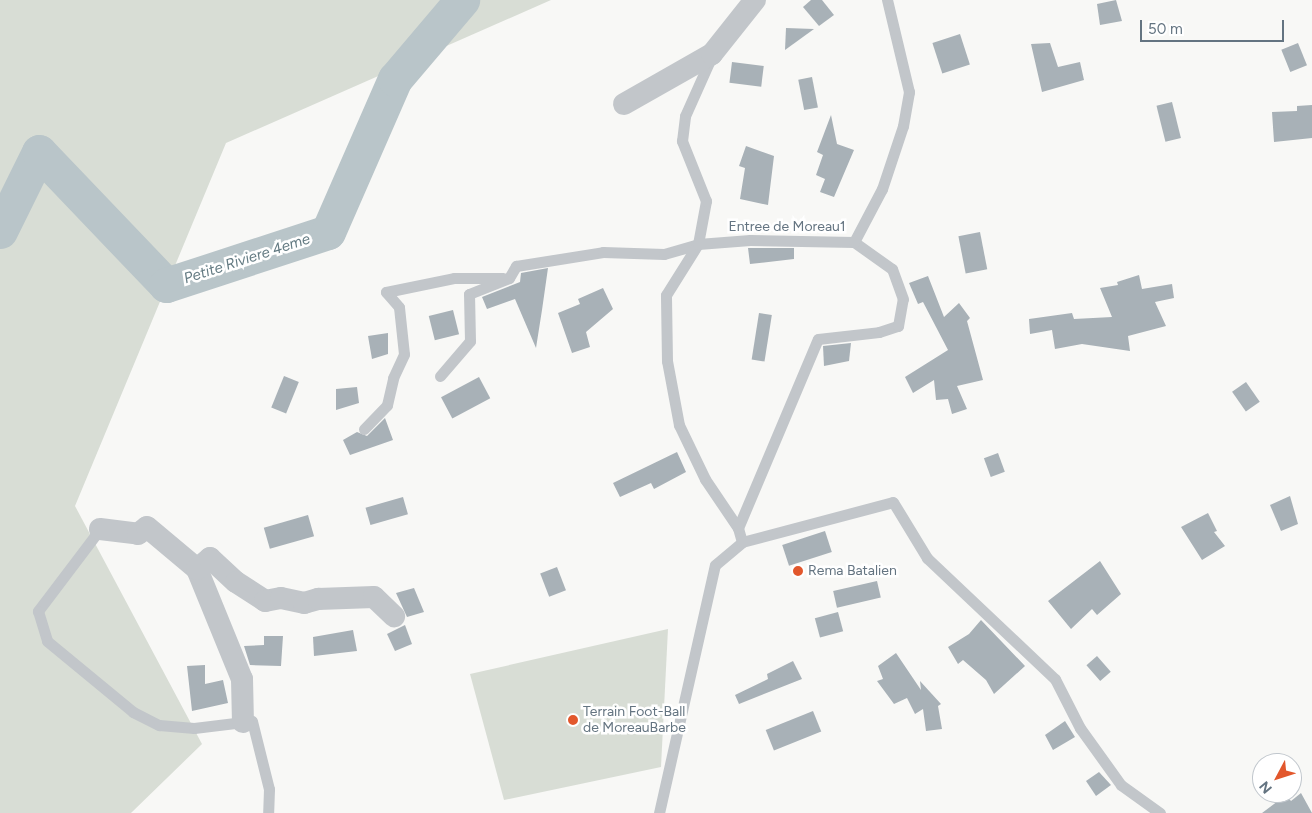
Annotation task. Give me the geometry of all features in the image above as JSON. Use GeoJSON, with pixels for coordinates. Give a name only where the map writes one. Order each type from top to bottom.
{"type":"FeatureCollection","features":[{"type":"Feature","properties":{"kind":"street"},"geometry":{"type":"LineString","coordinates":[[624,104],[712,54],[754,0]]}},
{"type":"Feature","properties":{"kind":"street"},"geometry":{"type":"LineString","coordinates":[[100,529],[138,534],[147,527],[197,569],[242,679],[243,722]]}},
{"type":"Feature","properties":{"kind":"street"},"geometry":{"type":"LineString","coordinates":[[197,569],[210,558],[236,582],[265,601],[281,598],[304,603],[318,598],[374,596],[394,616]]}},
{"type":"Feature","properties":{"kind":"lane","name":"Entree de Moreau1"},"geometry":{"type":"LineString","coordinates":[[510,278],[516,266],[603,252],[664,254],[698,244],[750,240],[854,242],[882,189],[903,126],[909,92],[887,0]]}},
{"type":"Feature","properties":{"kind":"lane"},"geometry":{"type":"LineString","coordinates":[[712,54],[686,116],[682,141],[706,201],[698,244],[666,295],[667,361],[679,425],[690,452],[738,528],[742,542]]}},
{"type":"Feature","properties":{"kind":"lane"},"geometry":{"type":"LineString","coordinates":[[738,528],[818,339],[879,332],[898,326],[903,299],[892,269],[854,242]]}},
{"type":"Feature","properties":{"kind":"lane"},"geometry":{"type":"LineString","coordinates":[[364,428],[387,405],[393,378],[404,354],[399,307],[386,292],[454,278],[510,278]]}},
{"type":"Feature","properties":{"kind":"lane"},"geometry":{"type":"LineString","coordinates":[[440,376],[470,341],[469,294],[510,278]]}},
{"type":"Feature","properties":{"kind":"lane"},"geometry":{"type":"LineString","coordinates":[[659,813],[715,565],[742,542],[893,502],[927,558],[1055,679],[1080,728],[1121,785],[1160,813]]}},
{"type":"Feature","properties":{"kind":"lane"},"geometry":{"type":"LineString","coordinates":[[100,529],[38,611],[47,641],[133,712],[159,725],[194,728],[252,721],[270,789],[268,813]]}},
{"type":"Feature","properties":{"kind":"shaded area"},"geometry":{"type":"Polygon","coordinates":[[[0,0],[551,0],[226,143],[75,506],[202,744],[131,813],[0,813],[0,0]]]}},
{"type":"Feature","properties":{"kind":"shaded area","name":"Terrain Foot-Ball de MoreauBarbe"},"geometry":{"type":"Polygon","coordinates":[[[668,629],[661,767],[504,800],[470,674],[668,629]]]}},
{"type":"Feature","properties":{"kind":"building"},"geometry":{"type":"Polygon","coordinates":[[[811,0],[822,0],[834,15],[819,26],[803,7],[811,0]]]}},
{"type":"Feature","properties":{"kind":"building"},"geometry":{"type":"Polygon","coordinates":[[[1116,0],[1122,21],[1100,25],[1097,4],[1116,0]]]}},
{"type":"Feature","properties":{"kind":"building"},"geometry":{"type":"Polygon","coordinates":[[[786,28],[814,29],[785,50],[786,28]]]}},
{"type":"Feature","properties":{"kind":"building"},"geometry":{"type":"Polygon","coordinates":[[[960,34],[970,64],[942,73],[932,43],[960,34]]]}},
{"type":"Feature","properties":{"kind":"building"},"geometry":{"type":"Polygon","coordinates":[[[1050,43],[1058,67],[1080,62],[1084,80],[1042,92],[1031,44],[1050,43]]]}},
{"type":"Feature","properties":{"kind":"building"},"geometry":{"type":"Polygon","coordinates":[[[1298,43],[1307,65],[1290,72],[1281,50],[1298,43]]]}},
{"type":"Feature","properties":{"kind":"building"},"geometry":{"type":"Polygon","coordinates":[[[732,62],[764,66],[761,87],[729,83],[732,62]]]}},
{"type":"Feature","properties":{"kind":"building"},"geometry":{"type":"Polygon","coordinates":[[[812,77],[818,107],[804,110],[798,80],[812,77]]]}},
{"type":"Feature","properties":{"kind":"building"},"geometry":{"type":"Polygon","coordinates":[[[1172,102],[1181,138],[1165,142],[1156,106],[1172,102]]]}},
{"type":"Feature","properties":{"kind":"building"},"geometry":{"type":"Polygon","coordinates":[[[1312,105],[1312,138],[1274,142],[1272,112],[1297,111],[1297,106],[1312,105]]]}},
{"type":"Feature","properties":{"kind":"building"},"geometry":{"type":"Polygon","coordinates":[[[831,115],[837,144],[854,150],[834,197],[820,192],[825,179],[816,175],[823,155],[817,152],[831,115]]]}},
{"type":"Feature","properties":{"kind":"building"},"geometry":{"type":"Polygon","coordinates":[[[746,146],[774,156],[768,205],[740,199],[745,168],[739,166],[746,146]]]}},
{"type":"Feature","properties":{"kind":"building"},"geometry":{"type":"Polygon","coordinates":[[[980,232],[987,269],[966,273],[958,236],[980,232]]]}},
{"type":"Feature","properties":{"kind":"building"},"geometry":{"type":"Polygon","coordinates":[[[748,248],[794,248],[794,259],[750,264],[748,248]]]}},
{"type":"Feature","properties":{"kind":"building"},"geometry":{"type":"Polygon","coordinates":[[[548,268],[536,348],[515,299],[487,309],[482,297],[520,282],[521,273],[548,268]]]}},
{"type":"Feature","properties":{"kind":"building"},"geometry":{"type":"Polygon","coordinates":[[[1139,275],[1142,289],[1172,284],[1174,298],[1155,302],[1166,326],[1128,336],[1130,351],[1082,344],[1055,349],[1052,330],[1030,334],[1029,319],[1072,313],[1074,319],[1112,317],[1100,288],[1118,285],[1117,282],[1139,275]]]}},
{"type":"Feature","properties":{"kind":"building"},"geometry":{"type":"Polygon","coordinates":[[[928,276],[944,317],[959,303],[970,318],[967,321],[983,380],[957,386],[967,409],[952,414],[948,399],[936,400],[934,380],[913,393],[905,377],[948,350],[923,302],[918,304],[909,283],[928,276]]]}},
{"type":"Feature","properties":{"kind":"building"},"geometry":{"type":"Polygon","coordinates":[[[603,288],[613,309],[586,332],[590,347],[572,353],[558,313],[580,304],[578,299],[603,288]]]}},
{"type":"Feature","properties":{"kind":"building"},"geometry":{"type":"Polygon","coordinates":[[[453,310],[459,334],[435,340],[429,316],[453,310]]]}},
{"type":"Feature","properties":{"kind":"building"},"geometry":{"type":"Polygon","coordinates":[[[759,313],[772,315],[764,361],[752,359],[759,313]]]}},
{"type":"Feature","properties":{"kind":"building"},"geometry":{"type":"Polygon","coordinates":[[[388,333],[388,354],[372,359],[368,336],[388,333]]]}},
{"type":"Feature","properties":{"kind":"building"},"geometry":{"type":"Polygon","coordinates":[[[851,343],[849,361],[824,366],[823,346],[851,343]]]}},
{"type":"Feature","properties":{"kind":"building"},"geometry":{"type":"Polygon","coordinates":[[[284,376],[299,382],[286,414],[271,408],[284,376]]]}},
{"type":"Feature","properties":{"kind":"building"},"geometry":{"type":"Polygon","coordinates":[[[479,377],[490,398],[452,418],[441,397],[479,377]]]}},
{"type":"Feature","properties":{"kind":"building"},"geometry":{"type":"Polygon","coordinates":[[[1246,382],[1260,402],[1246,411],[1232,392],[1246,382]]]}},
{"type":"Feature","properties":{"kind":"building"},"geometry":{"type":"Polygon","coordinates":[[[357,387],[359,403],[336,410],[336,389],[357,387]]]}},
{"type":"Feature","properties":{"kind":"building"},"geometry":{"type":"Polygon","coordinates":[[[385,418],[393,440],[350,455],[343,440],[357,432],[367,436],[385,418]]]}},
{"type":"Feature","properties":{"kind":"building"},"geometry":{"type":"Polygon","coordinates":[[[677,452],[686,472],[654,489],[651,483],[620,497],[613,483],[677,452]]]}},
{"type":"Feature","properties":{"kind":"building"},"geometry":{"type":"Polygon","coordinates":[[[998,453],[1005,472],[991,477],[984,458],[998,453]]]}},
{"type":"Feature","properties":{"kind":"building"},"geometry":{"type":"Polygon","coordinates":[[[1290,496],[1298,524],[1281,531],[1270,505],[1290,496]]]}},
{"type":"Feature","properties":{"kind":"building"},"geometry":{"type":"Polygon","coordinates":[[[403,497],[408,514],[370,525],[366,508],[403,497]]]}},
{"type":"Feature","properties":{"kind":"building"},"geometry":{"type":"Polygon","coordinates":[[[1208,513],[1217,531],[1214,532],[1225,546],[1202,560],[1181,527],[1208,513]]]}},
{"type":"Feature","properties":{"kind":"building"},"geometry":{"type":"Polygon","coordinates":[[[308,515],[314,536],[270,549],[264,528],[308,515]]]}},
{"type":"Feature","properties":{"kind":"building"},"geometry":{"type":"Polygon","coordinates":[[[825,531],[832,552],[789,566],[782,545],[825,531]]]}},
{"type":"Feature","properties":{"kind":"building"},"geometry":{"type":"Polygon","coordinates":[[[1100,561],[1121,594],[1097,615],[1092,609],[1071,629],[1048,601],[1100,561]]]}},
{"type":"Feature","properties":{"kind":"building"},"geometry":{"type":"Polygon","coordinates":[[[557,567],[566,590],[549,597],[540,573],[557,567]]]}},
{"type":"Feature","properties":{"kind":"building"},"geometry":{"type":"Polygon","coordinates":[[[877,581],[881,598],[837,608],[833,591],[877,581]]]}},
{"type":"Feature","properties":{"kind":"building"},"geometry":{"type":"Polygon","coordinates":[[[414,588],[424,612],[407,617],[396,593],[414,588]]]}},
{"type":"Feature","properties":{"kind":"building"},"geometry":{"type":"Polygon","coordinates":[[[838,612],[843,631],[820,638],[815,618],[838,612]]]}},
{"type":"Feature","properties":{"kind":"building"},"geometry":{"type":"Polygon","coordinates":[[[981,620],[1025,666],[994,694],[986,680],[963,660],[958,664],[948,647],[969,634],[981,620]]]}},
{"type":"Feature","properties":{"kind":"building"},"geometry":{"type":"Polygon","coordinates":[[[405,625],[412,644],[395,651],[387,634],[405,625]]]}},
{"type":"Feature","properties":{"kind":"building"},"geometry":{"type":"Polygon","coordinates":[[[353,630],[357,651],[314,656],[313,637],[353,630]]]}},
{"type":"Feature","properties":{"kind":"building"},"geometry":{"type":"Polygon","coordinates":[[[264,636],[283,636],[281,666],[250,665],[244,646],[264,645],[264,636]]]}},
{"type":"Feature","properties":{"kind":"building"},"geometry":{"type":"Polygon","coordinates":[[[896,653],[921,690],[920,681],[941,704],[938,706],[942,729],[926,731],[923,709],[915,714],[907,698],[894,704],[877,681],[883,679],[878,666],[896,653]]]}},
{"type":"Feature","properties":{"kind":"building"},"geometry":{"type":"Polygon","coordinates":[[[1097,656],[1111,672],[1100,681],[1086,665],[1097,656]]]}},
{"type":"Feature","properties":{"kind":"building"},"geometry":{"type":"Polygon","coordinates":[[[793,661],[802,679],[739,704],[735,695],[768,679],[767,674],[793,661]]]}},
{"type":"Feature","properties":{"kind":"building"},"geometry":{"type":"Polygon","coordinates":[[[205,665],[205,684],[223,680],[228,703],[192,711],[187,666],[205,665]]]}},
{"type":"Feature","properties":{"kind":"building"},"geometry":{"type":"Polygon","coordinates":[[[813,711],[821,731],[774,751],[766,730],[813,711]]]}},
{"type":"Feature","properties":{"kind":"building"},"geometry":{"type":"Polygon","coordinates":[[[1065,721],[1075,737],[1053,750],[1045,735],[1065,721]]]}},
{"type":"Feature","properties":{"kind":"building"},"geometry":{"type":"Polygon","coordinates":[[[1099,772],[1111,785],[1096,796],[1086,781],[1099,772]]]}},
{"type":"Feature","properties":{"kind":"building"},"geometry":{"type":"Polygon","coordinates":[[[1302,795],[1312,813],[1262,813],[1275,803],[1302,803],[1302,795]]]}},
{"type":"Feature","properties":{"kind":"waterway","name":"Petite Riviere 4eme"},"geometry":{"type":"LineString","coordinates":[[0,231],[39,152],[166,285],[328,232],[395,79],[462,0]]}},
{"type":"Feature","properties":{"kind":"place","name":"Rema Batalien"},"geometry":{"type":"Point","coordinates":[798,571]}},
{"type":"Feature","properties":{"kind":"place","name":"Terrain Foot-Ball de MoreauBarbe"},"geometry":{"type":"Point","coordinates":[573,720]}}]}
